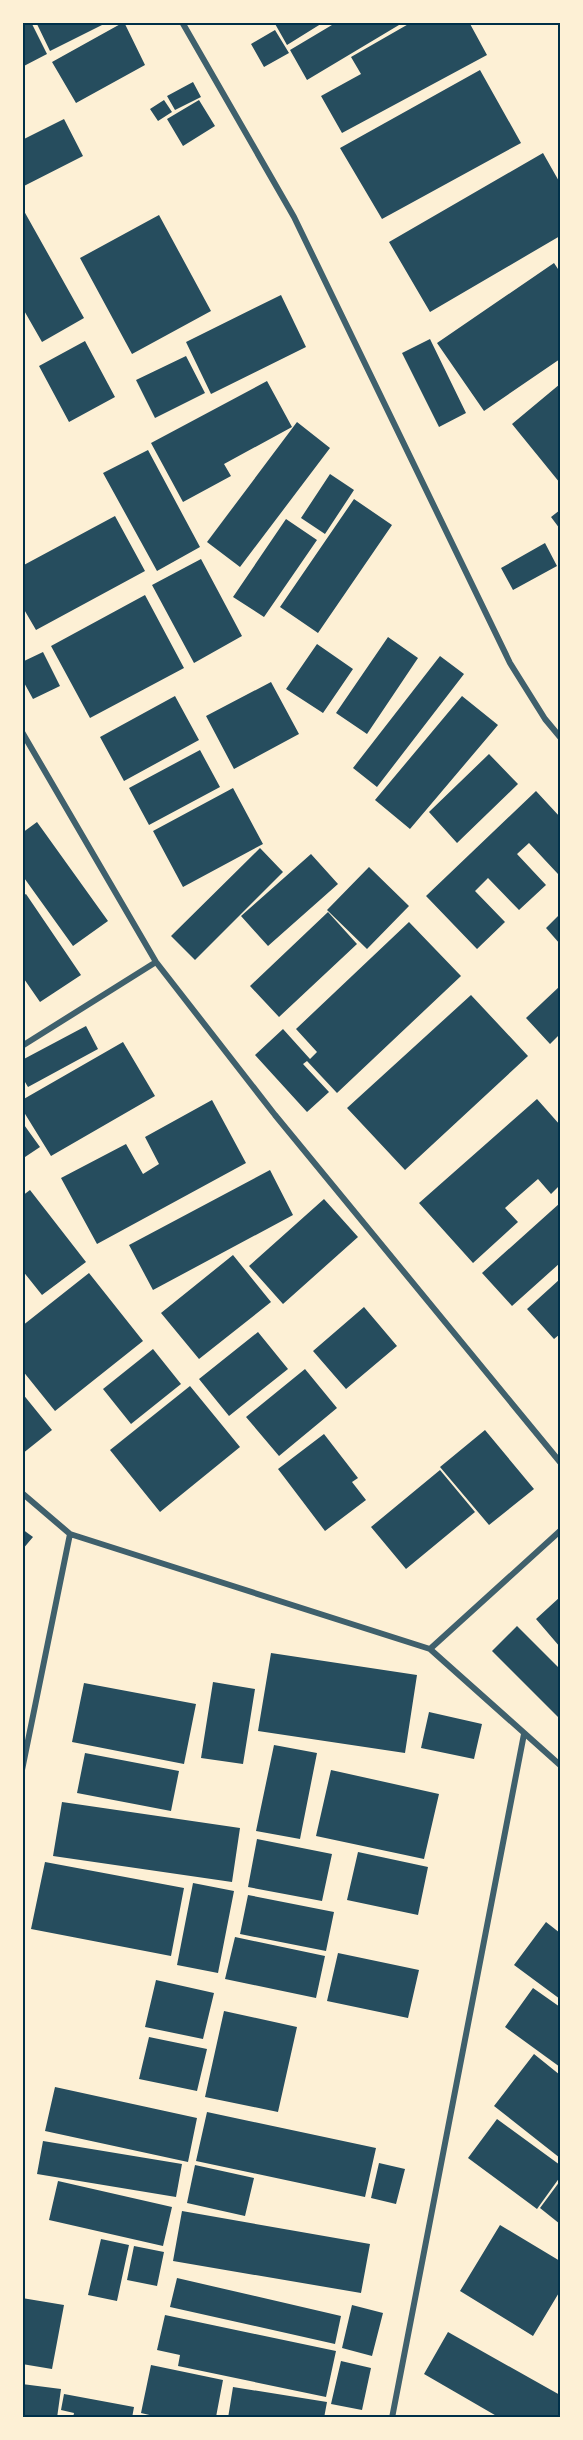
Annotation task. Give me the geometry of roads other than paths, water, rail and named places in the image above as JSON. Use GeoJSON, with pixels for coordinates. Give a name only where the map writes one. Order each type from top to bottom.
{"type":"FeatureCollection","features":[{"type":"Feature","properties":{"kind":"street"},"geometry":{"type":"LineString","coordinates":[[182,22],[294,217],[510,663],[545,719],[561,737]]}},
{"type":"Feature","properties":{"kind":"street"},"geometry":{"type":"LineString","coordinates":[[22,732],[156,962],[275,1115],[561,1462]]}},
{"type":"Feature","properties":{"kind":"street"},"geometry":{"type":"LineString","coordinates":[[22,1046],[156,962]]}},
{"type":"Feature","properties":{"kind":"street"},"geometry":{"type":"LineString","coordinates":[[22,1493],[70,1534],[430,1649],[561,1766]]}},
{"type":"Feature","properties":{"kind":"street"},"geometry":{"type":"LineString","coordinates":[[430,1649],[561,1531]]}},
{"type":"Feature","properties":{"kind":"street"},"geometry":{"type":"LineString","coordinates":[[22,1770],[70,1534]]}},
{"type":"Feature","properties":{"kind":"street"},"geometry":{"type":"LineString","coordinates":[[392,2418],[524,1734]]}}]}
